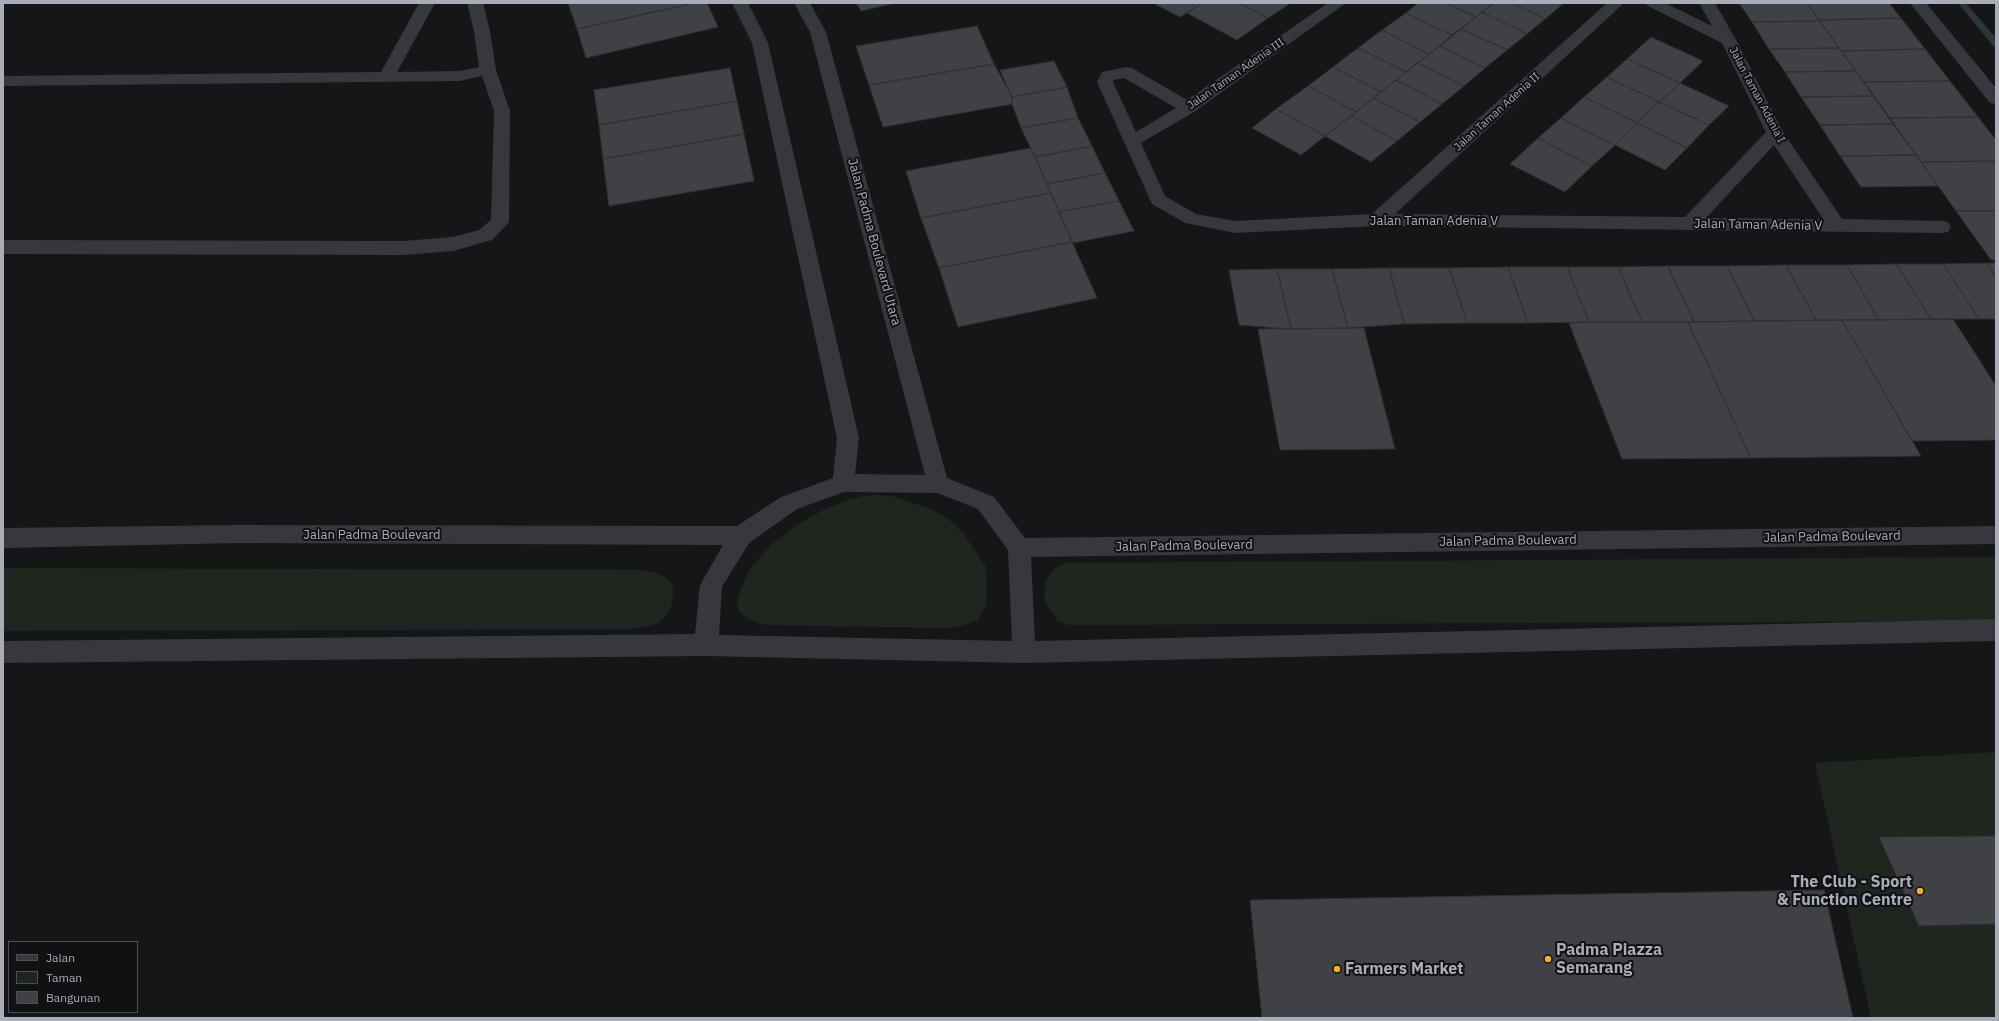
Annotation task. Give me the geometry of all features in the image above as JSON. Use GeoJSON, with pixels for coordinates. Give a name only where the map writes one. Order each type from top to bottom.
{"type":"FeatureCollection","features":[{"type":"Feature","properties":{"kind":"street"},"geometry":{"type":"LineString","coordinates":[[386,77],[427,3]]}},
{"type":"Feature","properties":{"kind":"street"},"geometry":{"type":"LineString","coordinates":[[3,247],[404,248],[453,244],[485,236],[500,222],[502,111],[488,70],[482,31],[475,3]]}},
{"type":"Feature","properties":{"kind":"street"},"geometry":{"type":"LineString","coordinates":[[740,3],[760,44],[848,438],[843,484]]}},
{"type":"Feature","properties":{"kind":"street","name":"Jalan Padma Boulevard Utara"},"geometry":{"type":"LineString","coordinates":[[802,3],[818,32],[938,484]]}},
{"type":"Feature","properties":{"kind":"street","name":"Jalan Taman Adenia III"},"geometry":{"type":"LineString","coordinates":[[1131,142],[1188,108],[1338,3]]}},
{"type":"Feature","properties":{"kind":"street","name":"Jalan Taman Adenia II"},"geometry":{"type":"LineString","coordinates":[[1377,220],[1616,3]]}},
{"type":"Feature","properties":{"kind":"street"},"geometry":{"type":"LineString","coordinates":[[1653,3],[1728,40]]}},
{"type":"Feature","properties":{"kind":"street","name":"Jalan Taman Adenia I"},"geometry":{"type":"LineString","coordinates":[[1707,3],[1728,40],[1775,133],[1837,226]]}},
{"type":"Feature","properties":{"kind":"street"},"geometry":{"type":"LineString","coordinates":[[1918,3],[1996,99]]}},
{"type":"Feature","properties":{"kind":"street"},"geometry":{"type":"LineString","coordinates":[[3,81],[460,76],[488,70]]}},
{"type":"Feature","properties":{"kind":"street","name":"Jalan Taman Adenia V"},"geometry":{"type":"LineString","coordinates":[[1188,108],[1126,72],[1108,76],[1105,82],[1158,200],[1191,219],[1236,227],[1377,220],[1942,227]]}},
{"type":"Feature","properties":{"kind":"street"},"geometry":{"type":"LineString","coordinates":[[1690,224],[1775,133]]}},
{"type":"Feature","properties":{"kind":"street"},"geometry":{"type":"LineString","coordinates":[[706,645],[711,585],[741,536],[789,503],[843,484],[938,484],[986,503],[1019,548],[1024,652]]}},
{"type":"Feature","properties":{"kind":"street","name":"Jalan Padma Boulevard"},"geometry":{"type":"LineString","coordinates":[[3,538],[239,534],[741,536]]}},
{"type":"Feature","properties":{"kind":"street","name":"Jalan Padma Boulevard"},"geometry":{"type":"LineString","coordinates":[[1019,548],[1996,535]]}},
{"type":"Feature","properties":{"kind":"street"},"geometry":{"type":"LineString","coordinates":[[3,652],[706,645],[1024,652],[1996,630]]}},
{"type":"Feature","properties":{"kind":"green space"},"geometry":{"type":"Polygon","coordinates":[[[863,496],[892,496],[928,508],[948,519],[963,533],[985,565],[987,578],[986,606],[978,620],[957,627],[941,628],[766,625],[754,622],[739,612],[737,600],[746,576],[753,565],[773,543],[800,523],[823,510],[845,501],[863,496]]]}},
{"type":"Feature","properties":{"kind":"green space"},"geometry":{"type":"Polygon","coordinates":[[[1996,557],[1996,621],[1069,625],[1058,621],[1047,606],[1044,596],[1045,583],[1051,572],[1059,565],[1068,563],[1996,557]]]}},
{"type":"Feature","properties":{"kind":"green space"},"geometry":{"type":"Polygon","coordinates":[[[3,568],[635,570],[657,573],[669,580],[674,588],[671,608],[666,616],[658,623],[630,629],[3,631],[3,568]]]}},
{"type":"Feature","properties":{"kind":"green space","name":"The Club - Sport & Function Centre"},"geometry":{"type":"Polygon","coordinates":[[[1996,752],[1996,1018],[1871,1018],[1815,763],[1996,752]]]}},
{"type":"Feature","properties":{"kind":"building"},"geometry":{"type":"Polygon","coordinates":[[[568,3],[695,3],[577,29],[568,3]]]}},
{"type":"Feature","properties":{"kind":"building"},"geometry":{"type":"Polygon","coordinates":[[[695,3],[707,3],[718,27],[586,58],[577,29],[695,3]]]}},
{"type":"Feature","properties":{"kind":"building"},"geometry":{"type":"Polygon","coordinates":[[[856,3],[895,3],[861,11],[856,3]]]}},
{"type":"Feature","properties":{"kind":"building"},"geometry":{"type":"Polygon","coordinates":[[[1153,3],[1202,3],[1180,17],[1153,3]]]}},
{"type":"Feature","properties":{"kind":"building"},"geometry":{"type":"Polygon","coordinates":[[[1202,3],[1239,3],[1268,18],[1237,40],[1187,13],[1202,3]]]}},
{"type":"Feature","properties":{"kind":"building"},"geometry":{"type":"Polygon","coordinates":[[[1239,3],[1291,3],[1268,18],[1239,3]]]}},
{"type":"Feature","properties":{"kind":"building"},"geometry":{"type":"Polygon","coordinates":[[[1418,3],[1446,3],[1476,17],[1452,35],[1406,13],[1418,3]]]}},
{"type":"Feature","properties":{"kind":"building"},"geometry":{"type":"Polygon","coordinates":[[[1446,3],[1494,3],[1476,17],[1446,3]]]}},
{"type":"Feature","properties":{"kind":"building"},"geometry":{"type":"Polygon","coordinates":[[[1494,3],[1512,3],[1545,19],[1527,34],[1482,12],[1494,3]]]}},
{"type":"Feature","properties":{"kind":"building"},"geometry":{"type":"Polygon","coordinates":[[[1512,3],[1564,3],[1545,19],[1512,3]]]}},
{"type":"Feature","properties":{"kind":"building"},"geometry":{"type":"Polygon","coordinates":[[[1739,3],[1807,3],[1820,21],[1752,22],[1739,3]]]}},
{"type":"Feature","properties":{"kind":"building"},"geometry":{"type":"Polygon","coordinates":[[[1807,3],[1889,3],[1901,18],[1819,20],[1807,3]]]}},
{"type":"Feature","properties":{"kind":"building"},"geometry":{"type":"Polygon","coordinates":[[[1482,12],[1527,34],[1507,50],[1461,29],[1482,12]]]}},
{"type":"Feature","properties":{"kind":"building"},"geometry":{"type":"Polygon","coordinates":[[[1406,13],[1452,35],[1429,54],[1382,30],[1406,13]]]}},
{"type":"Feature","properties":{"kind":"building"},"geometry":{"type":"Polygon","coordinates":[[[1901,18],[1925,49],[1841,51],[1819,20],[1901,18]]]}},
{"type":"Feature","properties":{"kind":"building"},"geometry":{"type":"Polygon","coordinates":[[[1820,21],[1839,48],[1769,49],[1752,22],[1820,21]]]}},
{"type":"Feature","properties":{"kind":"building"},"geometry":{"type":"Polygon","coordinates":[[[977,26],[994,64],[869,85],[856,46],[977,26]]]}},
{"type":"Feature","properties":{"kind":"building"},"geometry":{"type":"Polygon","coordinates":[[[1461,29],[1507,50],[1485,68],[1440,46],[1461,29]]]}},
{"type":"Feature","properties":{"kind":"building"},"geometry":{"type":"Polygon","coordinates":[[[1382,30],[1429,54],[1406,72],[1358,48],[1382,30]]]}},
{"type":"Feature","properties":{"kind":"building"},"geometry":{"type":"Polygon","coordinates":[[[1651,37],[1703,61],[1680,83],[1627,59],[1651,37]]]}},
{"type":"Feature","properties":{"kind":"building"},"geometry":{"type":"Polygon","coordinates":[[[1440,46],[1485,68],[1464,86],[1417,63],[1440,46]]]}},
{"type":"Feature","properties":{"kind":"building"},"geometry":{"type":"Polygon","coordinates":[[[1358,48],[1406,72],[1381,92],[1333,67],[1358,48]]]}},
{"type":"Feature","properties":{"kind":"building"},"geometry":{"type":"Polygon","coordinates":[[[1839,48],[1856,71],[1785,72],[1769,49],[1839,48]]]}},
{"type":"Feature","properties":{"kind":"building"},"geometry":{"type":"Polygon","coordinates":[[[1925,49],[1950,81],[1864,82],[1841,51],[1925,49]]]}},
{"type":"Feature","properties":{"kind":"building"},"geometry":{"type":"Polygon","coordinates":[[[1627,59],[1680,83],[1659,102],[1607,77],[1627,59]]]}},
{"type":"Feature","properties":{"kind":"building"},"geometry":{"type":"Polygon","coordinates":[[[1054,61],[1067,87],[1012,97],[1000,70],[1054,61]]]}},
{"type":"Feature","properties":{"kind":"building"},"geometry":{"type":"Polygon","coordinates":[[[1417,63],[1464,86],[1442,104],[1396,80],[1417,63]]]}},
{"type":"Feature","properties":{"kind":"building"},"geometry":{"type":"Polygon","coordinates":[[[994,64],[1012,97],[1012,104],[883,127],[869,85],[994,64]]]}},
{"type":"Feature","properties":{"kind":"building"},"geometry":{"type":"Polygon","coordinates":[[[1333,67],[1381,92],[1356,112],[1308,86],[1333,67]]]}},
{"type":"Feature","properties":{"kind":"building"},"geometry":{"type":"Polygon","coordinates":[[[730,68],[737,101],[599,125],[594,90],[730,68]]]}},
{"type":"Feature","properties":{"kind":"building"},"geometry":{"type":"Polygon","coordinates":[[[1856,71],[1873,96],[1801,97],[1785,72],[1856,71]]]}},
{"type":"Feature","properties":{"kind":"building"},"geometry":{"type":"Polygon","coordinates":[[[1607,77],[1659,102],[1637,123],[1584,97],[1607,77]]]}},
{"type":"Feature","properties":{"kind":"building"},"geometry":{"type":"Polygon","coordinates":[[[1396,80],[1442,104],[1420,122],[1373,98],[1396,80]]]}},
{"type":"Feature","properties":{"kind":"building"},"geometry":{"type":"Polygon","coordinates":[[[1950,81],[1978,117],[1890,118],[1864,82],[1950,81]]]}},
{"type":"Feature","properties":{"kind":"building"},"geometry":{"type":"Polygon","coordinates":[[[1680,83],[1729,106],[1709,125],[1659,102],[1680,83]]]}},
{"type":"Feature","properties":{"kind":"building"},"geometry":{"type":"Polygon","coordinates":[[[1308,86],[1356,112],[1325,136],[1276,109],[1308,86]]]}},
{"type":"Feature","properties":{"kind":"building"},"geometry":{"type":"Polygon","coordinates":[[[1067,87],[1078,118],[1021,128],[1012,104],[1012,97],[1067,87]]]}},
{"type":"Feature","properties":{"kind":"building"},"geometry":{"type":"Polygon","coordinates":[[[1873,96],[1893,124],[1820,125],[1801,97],[1873,96]]]}},
{"type":"Feature","properties":{"kind":"building"},"geometry":{"type":"Polygon","coordinates":[[[1584,97],[1637,123],[1615,145],[1561,118],[1584,97]]]}},
{"type":"Feature","properties":{"kind":"building"},"geometry":{"type":"Polygon","coordinates":[[[1373,98],[1420,122],[1397,141],[1351,116],[1373,98]]]}},
{"type":"Feature","properties":{"kind":"building"},"geometry":{"type":"Polygon","coordinates":[[[737,101],[744,134],[603,159],[599,125],[737,101]]]}},
{"type":"Feature","properties":{"kind":"building"},"geometry":{"type":"Polygon","coordinates":[[[1659,102],[1709,125],[1687,148],[1637,123],[1659,102]]]}},
{"type":"Feature","properties":{"kind":"building"},"geometry":{"type":"Polygon","coordinates":[[[1276,109],[1325,136],[1301,155],[1252,128],[1276,109]]]}},
{"type":"Feature","properties":{"kind":"building"},"geometry":{"type":"Polygon","coordinates":[[[1351,116],[1397,141],[1371,162],[1325,136],[1351,116]]]}},
{"type":"Feature","properties":{"kind":"building"},"geometry":{"type":"Polygon","coordinates":[[[1978,117],[1996,140],[1996,161],[1921,162],[1890,118],[1978,117]]]}},
{"type":"Feature","properties":{"kind":"building"},"geometry":{"type":"Polygon","coordinates":[[[1078,118],[1092,146],[1035,157],[1021,128],[1078,118]]]}},
{"type":"Feature","properties":{"kind":"building"},"geometry":{"type":"Polygon","coordinates":[[[1561,118],[1615,145],[1592,166],[1538,138],[1561,118]]]}},
{"type":"Feature","properties":{"kind":"building"},"geometry":{"type":"Polygon","coordinates":[[[1637,123],[1687,148],[1665,170],[1615,145],[1637,123]]]}},
{"type":"Feature","properties":{"kind":"building"},"geometry":{"type":"Polygon","coordinates":[[[1893,124],[1916,155],[1840,156],[1820,125],[1893,124]]]}},
{"type":"Feature","properties":{"kind":"building"},"geometry":{"type":"Polygon","coordinates":[[[744,134],[754,181],[609,206],[603,159],[744,134]]]}},
{"type":"Feature","properties":{"kind":"building"},"geometry":{"type":"Polygon","coordinates":[[[1538,138],[1592,166],[1565,192],[1510,164],[1538,138]]]}},
{"type":"Feature","properties":{"kind":"building"},"geometry":{"type":"Polygon","coordinates":[[[1092,146],[1105,173],[1047,184],[1035,157],[1092,146]]]}},
{"type":"Feature","properties":{"kind":"building"},"geometry":{"type":"Polygon","coordinates":[[[1031,148],[1051,193],[921,218],[906,171],[1031,148]]]}},
{"type":"Feature","properties":{"kind":"building"},"geometry":{"type":"Polygon","coordinates":[[[1916,155],[1938,186],[1861,187],[1840,156],[1916,155]]]}},
{"type":"Feature","properties":{"kind":"building"},"geometry":{"type":"Polygon","coordinates":[[[1996,161],[1996,211],[1956,211],[1921,162],[1996,161]]]}},
{"type":"Feature","properties":{"kind":"building"},"geometry":{"type":"Polygon","coordinates":[[[1105,173],[1119,201],[1059,212],[1047,184],[1105,173]]]}},
{"type":"Feature","properties":{"kind":"building"},"geometry":{"type":"Polygon","coordinates":[[[1051,193],[1072,242],[939,268],[921,218],[1051,193]]]}},
{"type":"Feature","properties":{"kind":"building"},"geometry":{"type":"Polygon","coordinates":[[[1119,201],[1134,231],[1073,243],[1059,212],[1119,201]]]}},
{"type":"Feature","properties":{"kind":"building"},"geometry":{"type":"Polygon","coordinates":[[[1956,211],[1996,211],[1996,260],[1991,260],[1956,211]]]}},
{"type":"Feature","properties":{"kind":"building"},"geometry":{"type":"Polygon","coordinates":[[[1072,242],[1097,298],[958,327],[939,268],[1072,242]]]}},
{"type":"Feature","properties":{"kind":"building"},"geometry":{"type":"Polygon","coordinates":[[[1987,263],[1996,277],[1996,319],[1979,319],[1943,264],[1987,263]]]}},
{"type":"Feature","properties":{"kind":"building"},"geometry":{"type":"Polygon","coordinates":[[[1987,263],[1996,263],[1996,277],[1987,263]]]}},
{"type":"Feature","properties":{"kind":"building"},"geometry":{"type":"Polygon","coordinates":[[[1896,264],[1931,319],[1879,320],[1847,265],[1896,264]]]}},
{"type":"Feature","properties":{"kind":"building"},"geometry":{"type":"Polygon","coordinates":[[[1896,264],[1943,264],[1979,319],[1931,319],[1896,264]]]}},
{"type":"Feature","properties":{"kind":"building"},"geometry":{"type":"Polygon","coordinates":[[[1786,265],[1816,320],[1755,321],[1727,266],[1786,265]]]}},
{"type":"Feature","properties":{"kind":"building"},"geometry":{"type":"Polygon","coordinates":[[[1786,265],[1847,265],[1879,320],[1816,320],[1786,265]]]}},
{"type":"Feature","properties":{"kind":"building"},"geometry":{"type":"Polygon","coordinates":[[[1668,266],[1694,322],[1642,322],[1618,267],[1668,266]]]}},
{"type":"Feature","properties":{"kind":"building"},"geometry":{"type":"Polygon","coordinates":[[[1668,266],[1727,266],[1755,321],[1694,322],[1668,266]]]}},
{"type":"Feature","properties":{"kind":"building"},"geometry":{"type":"Polygon","coordinates":[[[1508,267],[1528,323],[1467,323],[1449,268],[1508,267]]]}},
{"type":"Feature","properties":{"kind":"building"},"geometry":{"type":"Polygon","coordinates":[[[1508,267],[1567,267],[1589,322],[1528,323],[1508,267]]]}},
{"type":"Feature","properties":{"kind":"building"},"geometry":{"type":"Polygon","coordinates":[[[1567,267],[1618,267],[1642,322],[1589,322],[1567,267]]]}},
{"type":"Feature","properties":{"kind":"building"},"geometry":{"type":"Polygon","coordinates":[[[1389,268],[1404,324],[1348,328],[1332,269],[1389,268]]]}},
{"type":"Feature","properties":{"kind":"building"},"geometry":{"type":"Polygon","coordinates":[[[1389,268],[1449,268],[1467,323],[1404,324],[1389,268]]]}},
{"type":"Feature","properties":{"kind":"building"},"geometry":{"type":"Polygon","coordinates":[[[1277,269],[1291,329],[1239,325],[1229,270],[1277,269]]]}},
{"type":"Feature","properties":{"kind":"building"},"geometry":{"type":"Polygon","coordinates":[[[1277,269],[1332,269],[1348,328],[1291,329],[1277,269]]]}},
{"type":"Feature","properties":{"kind":"building"},"geometry":{"type":"Polygon","coordinates":[[[1953,319],[1996,386],[1996,440],[1912,441],[1842,320],[1953,319]]]}},
{"type":"Feature","properties":{"kind":"building"},"geometry":{"type":"Polygon","coordinates":[[[1842,320],[1921,456],[1751,458],[1688,322],[1842,320]]]}},
{"type":"Feature","properties":{"kind":"building"},"geometry":{"type":"Polygon","coordinates":[[[1688,322],[1751,458],[1622,459],[1569,323],[1688,322]]]}},
{"type":"Feature","properties":{"kind":"building"},"geometry":{"type":"Polygon","coordinates":[[[1364,328],[1395,449],[1280,450],[1258,329],[1364,328]]]}},
{"type":"Feature","properties":{"kind":"building"},"geometry":{"type":"Polygon","coordinates":[[[1996,836],[1996,924],[1919,926],[1879,837],[1996,836]]]}},
{"type":"Feature","properties":{"kind":"building","name":"Padma Piazza Semarang"},"geometry":{"type":"Polygon","coordinates":[[[1824,890],[1853,1018],[1262,1018],[1250,900],[1824,890]]]}},
{"type":"Feature","properties":{"kind":"waterway"},"geometry":{"type":"LineString","coordinates":[[1962,3],[1996,44]]}},
{"type":"Feature","properties":{"kind":"place","name":"The Club - Sport & Function Centre"},"geometry":{"type":"Point","coordinates":[1920,891]}},
{"type":"Feature","properties":{"kind":"place","name":"Padma Piazza Semarang"},"geometry":{"type":"Point","coordinates":[1548,959]}},
{"type":"Feature","properties":{"kind":"place","name":"Farmers Market"},"geometry":{"type":"Point","coordinates":[1337,969]}}]}
